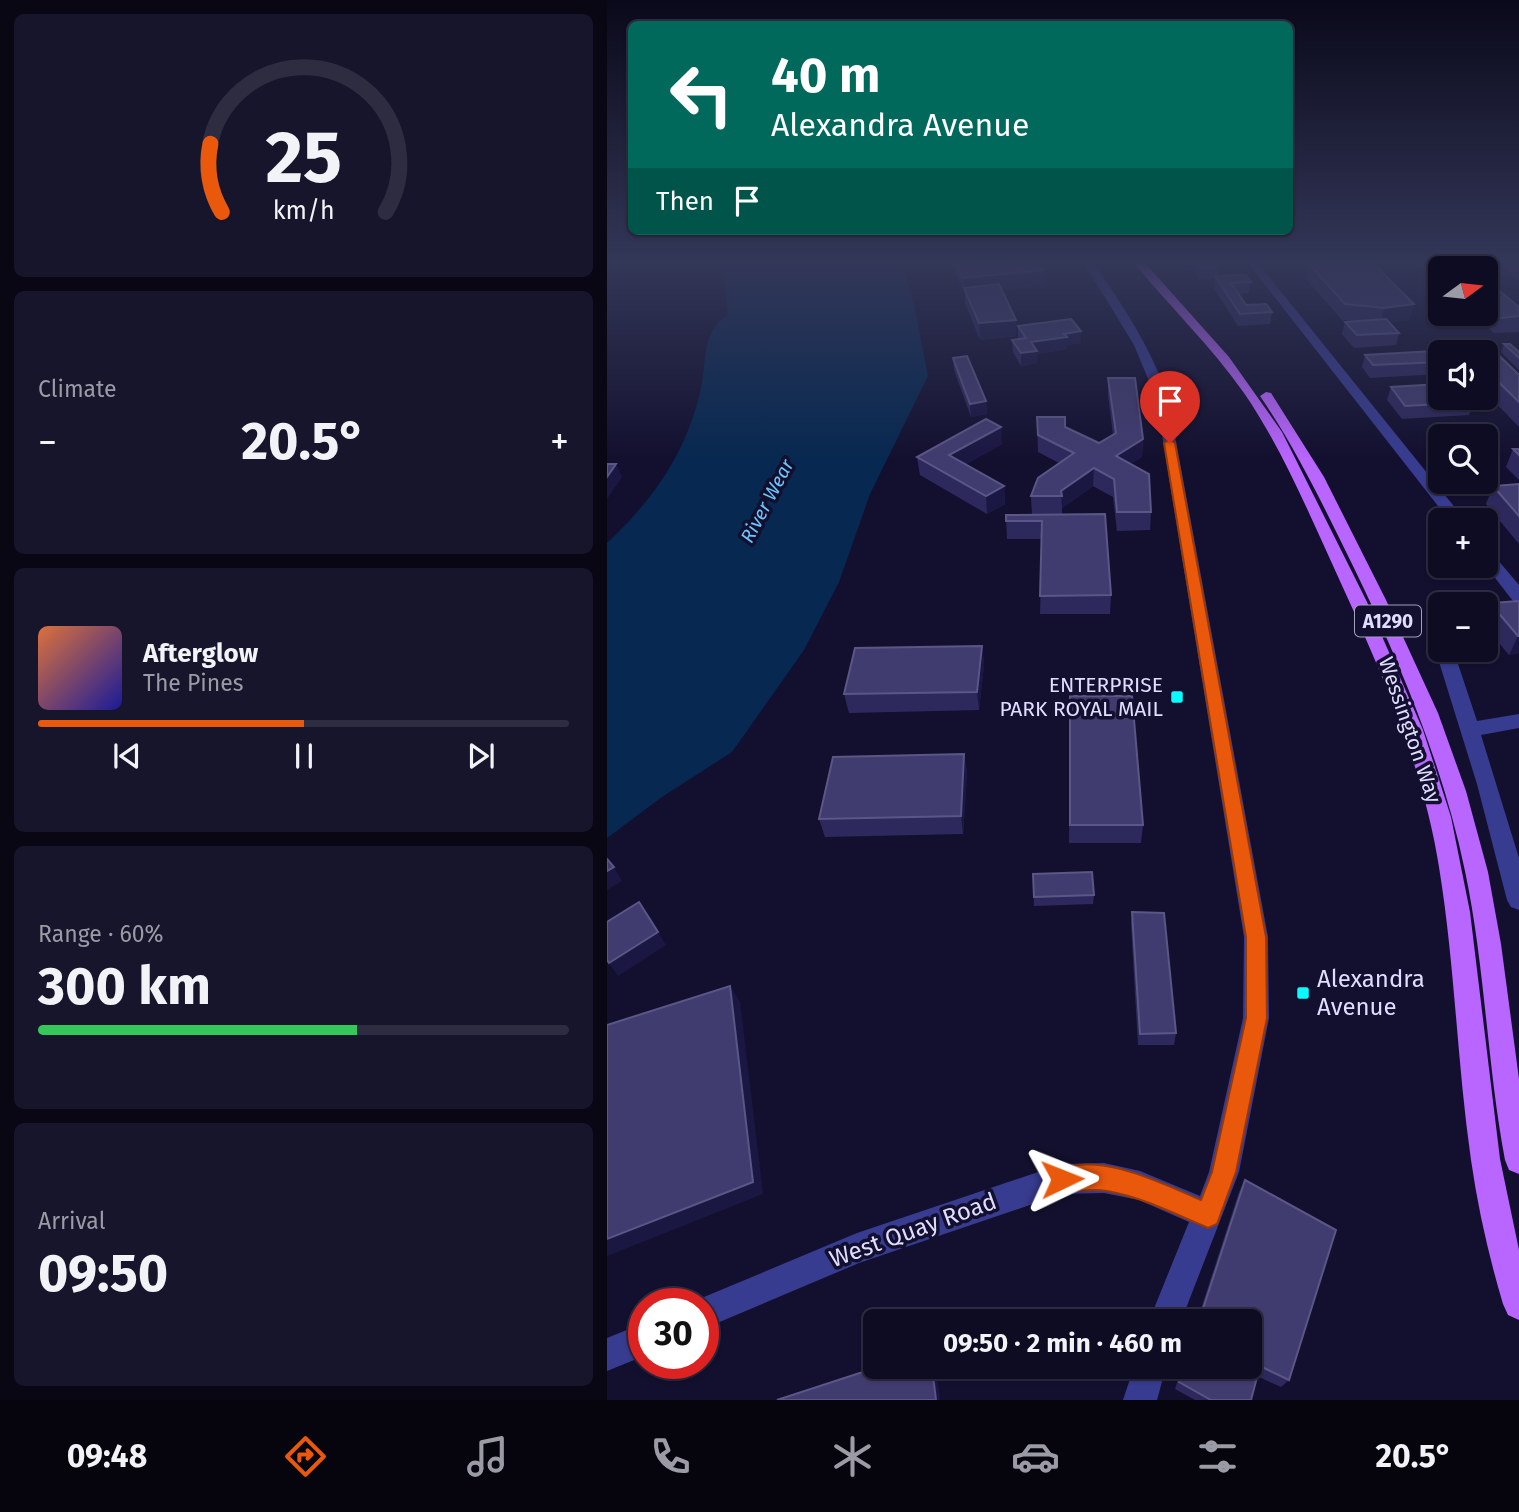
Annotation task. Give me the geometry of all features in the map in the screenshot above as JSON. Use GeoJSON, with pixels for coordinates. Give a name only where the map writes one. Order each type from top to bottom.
{"type":"FeatureCollection","features":[{"type":"Feature","properties":{"kind":"main road","name":"Wessington Way"},"geometry":{"type":"LineString","coordinates":[[1198,328],[1229,364],[1269,423],[1308,494],[1393,676],[1427,764],[1448,855],[1457,912],[1483,1156],[1496,1221],[1519,1304]]}},
{"type":"Feature","properties":{"kind":"main road","name":"Wessington Way"},"geometry":{"type":"LineString","coordinates":[[1211,328],[1242,362],[1284,421],[1333,508],[1431,716],[1450,767],[1478,874],[1519,1160]]}},
{"type":"Feature","properties":{"kind":"street"},"geometry":{"type":"LineString","coordinates":[[1130,328],[1148,362],[1162,398],[1256,937],[1256,1018],[1224,1172],[1170,1309]]}},
{"type":"Feature","properties":{"kind":"street"},"geometry":{"type":"LineString","coordinates":[[1305,328],[1447,508]]}},
{"type":"Feature","properties":{"kind":"street"},"geometry":{"type":"LineString","coordinates":[[1498,577],[1515,605]]}},
{"type":"Feature","properties":{"kind":"street"},"geometry":{"type":"LineString","coordinates":[[1448,662],[1512,849],[1519,900]]}},
{"type":"Feature","properties":{"kind":"street"},"geometry":{"type":"LineString","coordinates":[[1470,729],[1519,721]]}},
{"type":"Feature","properties":{"kind":"street","name":"West Quay Road"},"geometry":{"type":"LineString","coordinates":[[719,1306],[857,1248],[1062,1179],[1104,1178],[1140,1186],[1208,1215]]}},
{"type":"Feature","properties":{"kind":"street"},"geometry":{"type":"LineString","coordinates":[[607,1355],[628,1346]]}},
{"type":"Feature","properties":{"kind":"street"},"geometry":{"type":"LineString","coordinates":[[1140,1400],[1146,1379]]}},
{"type":"Feature","properties":{"kind":"water","name":"River Wear"},"geometry":{"type":"Polygon","coordinates":[[[919,328],[928,376],[870,494],[839,582],[804,650],[732,752],[662,797],[607,838],[607,543],[640,509],[677,454],[695,411],[713,329],[919,328]]]}},
{"type":"Feature","properties":{"kind":"building"},"geometry":{"type":"Polygon","coordinates":[[[1020,328],[1079,328],[1081,331],[1064,334],[1067,337],[1031,342],[1037,351],[1021,353],[1012,340],[1026,338],[1020,328]]]}},
{"type":"Feature","properties":{"kind":"building"},"geometry":{"type":"Polygon","coordinates":[[[1351,328],[1395,328],[1399,333],[1357,335],[1351,328]]]}},
{"type":"Feature","properties":{"kind":"building"},"geometry":{"type":"Polygon","coordinates":[[[1504,344],[1510,344],[1519,352],[1519,358],[1504,344]]]}},
{"type":"Feature","properties":{"kind":"building"},"geometry":{"type":"Polygon","coordinates":[[[1428,351],[1428,363],[1373,365],[1365,355],[1428,351]]]}},
{"type":"Feature","properties":{"kind":"building"},"geometry":{"type":"Polygon","coordinates":[[[1498,355],[1519,375],[1519,402],[1498,382],[1498,355]]]}},
{"type":"Feature","properties":{"kind":"building"},"geometry":{"type":"Polygon","coordinates":[[[967,356],[986,401],[970,404],[953,358],[967,356]]]}},
{"type":"Feature","properties":{"kind":"building"},"geometry":{"type":"Polygon","coordinates":[[[1108,378],[1135,378],[1143,439],[1116,456],[1149,474],[1151,512],[1117,512],[1114,479],[1094,468],[1061,491],[1062,496],[1031,496],[1038,478],[1074,453],[1038,435],[1037,417],[1065,417],[1065,427],[1099,443],[1116,433],[1108,378]]]}},
{"type":"Feature","properties":{"kind":"building"},"geometry":{"type":"Polygon","coordinates":[[[1428,385],[1428,405],[1405,406],[1391,387],[1428,385]]]}},
{"type":"Feature","properties":{"kind":"building"},"geometry":{"type":"Polygon","coordinates":[[[986,419],[1001,427],[949,455],[1004,486],[986,496],[917,457],[986,419]]]}},
{"type":"Feature","properties":{"kind":"building"},"geometry":{"type":"Polygon","coordinates":[[[607,464],[616,464],[607,477],[607,464]]]}},
{"type":"Feature","properties":{"kind":"building"},"geometry":{"type":"Polygon","coordinates":[[[1519,484],[1519,516],[1498,492],[1498,486],[1519,484]]]}},
{"type":"Feature","properties":{"kind":"building"},"geometry":{"type":"Polygon","coordinates":[[[1105,514],[1111,595],[1040,596],[1042,521],[1006,521],[1006,515],[1105,514]]]}},
{"type":"Feature","properties":{"kind":"building"},"geometry":{"type":"Polygon","coordinates":[[[1519,601],[1519,636],[1498,612],[1498,602],[1519,601]]]}},
{"type":"Feature","properties":{"kind":"building"},"geometry":{"type":"Polygon","coordinates":[[[982,646],[977,692],[844,694],[855,648],[982,646]]]}},
{"type":"Feature","properties":{"kind":"building"},"geometry":{"type":"Polygon","coordinates":[[[1070,696],[1132,696],[1143,825],[1070,825],[1070,696]]]}},
{"type":"Feature","properties":{"kind":"building"},"geometry":{"type":"Polygon","coordinates":[[[964,754],[961,816],[819,819],[833,757],[964,754]]]}},
{"type":"Feature","properties":{"kind":"building"},"geometry":{"type":"Polygon","coordinates":[[[607,859],[614,867],[607,871],[607,859]]]}},
{"type":"Feature","properties":{"kind":"building"},"geometry":{"type":"Polygon","coordinates":[[[1092,872],[1094,895],[1034,897],[1033,874],[1092,872]]]}},
{"type":"Feature","properties":{"kind":"building"},"geometry":{"type":"Polygon","coordinates":[[[639,902],[658,932],[609,963],[607,922],[639,902]]]}},
{"type":"Feature","properties":{"kind":"building"},"geometry":{"type":"Polygon","coordinates":[[[1132,912],[1164,913],[1176,1033],[1140,1034],[1132,912]]]}},
{"type":"Feature","properties":{"kind":"building"},"geometry":{"type":"Polygon","coordinates":[[[730,986],[753,1182],[607,1239],[607,1025],[730,986]]]}},
{"type":"Feature","properties":{"kind":"building"},"geometry":{"type":"Polygon","coordinates":[[[1245,1180],[1336,1230],[1289,1380],[1262,1367],[1262,1309],[1203,1309],[1245,1180]]]}},
{"type":"Feature","properties":{"kind":"building"},"geometry":{"type":"Polygon","coordinates":[[[863,1372],[863,1379],[933,1379],[936,1400],[777,1400],[863,1372]]]}},
{"type":"Feature","properties":{"kind":"building"},"geometry":{"type":"Polygon","coordinates":[[[1180,1379],[1257,1379],[1251,1400],[1211,1400],[1179,1382],[1180,1379]]]}},
{"type":"Feature","properties":{"kind":"place","name":"ENTERPRISE PARK ROYAL MAIL"},"geometry":{"type":"Point","coordinates":[1177,697]}},
{"type":"Feature","properties":{"kind":"place","name":"Alexandra Avenue"},"geometry":{"type":"Point","coordinates":[1303,993]}},
{"type":"Feature","properties":{"kind":"route"},"geometry":{"type":"LineString","coordinates":[[1062,1179],[1104,1178],[1140,1186],[1208,1215],[1224,1172],[1252,1046],[1256,1018],[1256,937],[1170,443]]}}]}
